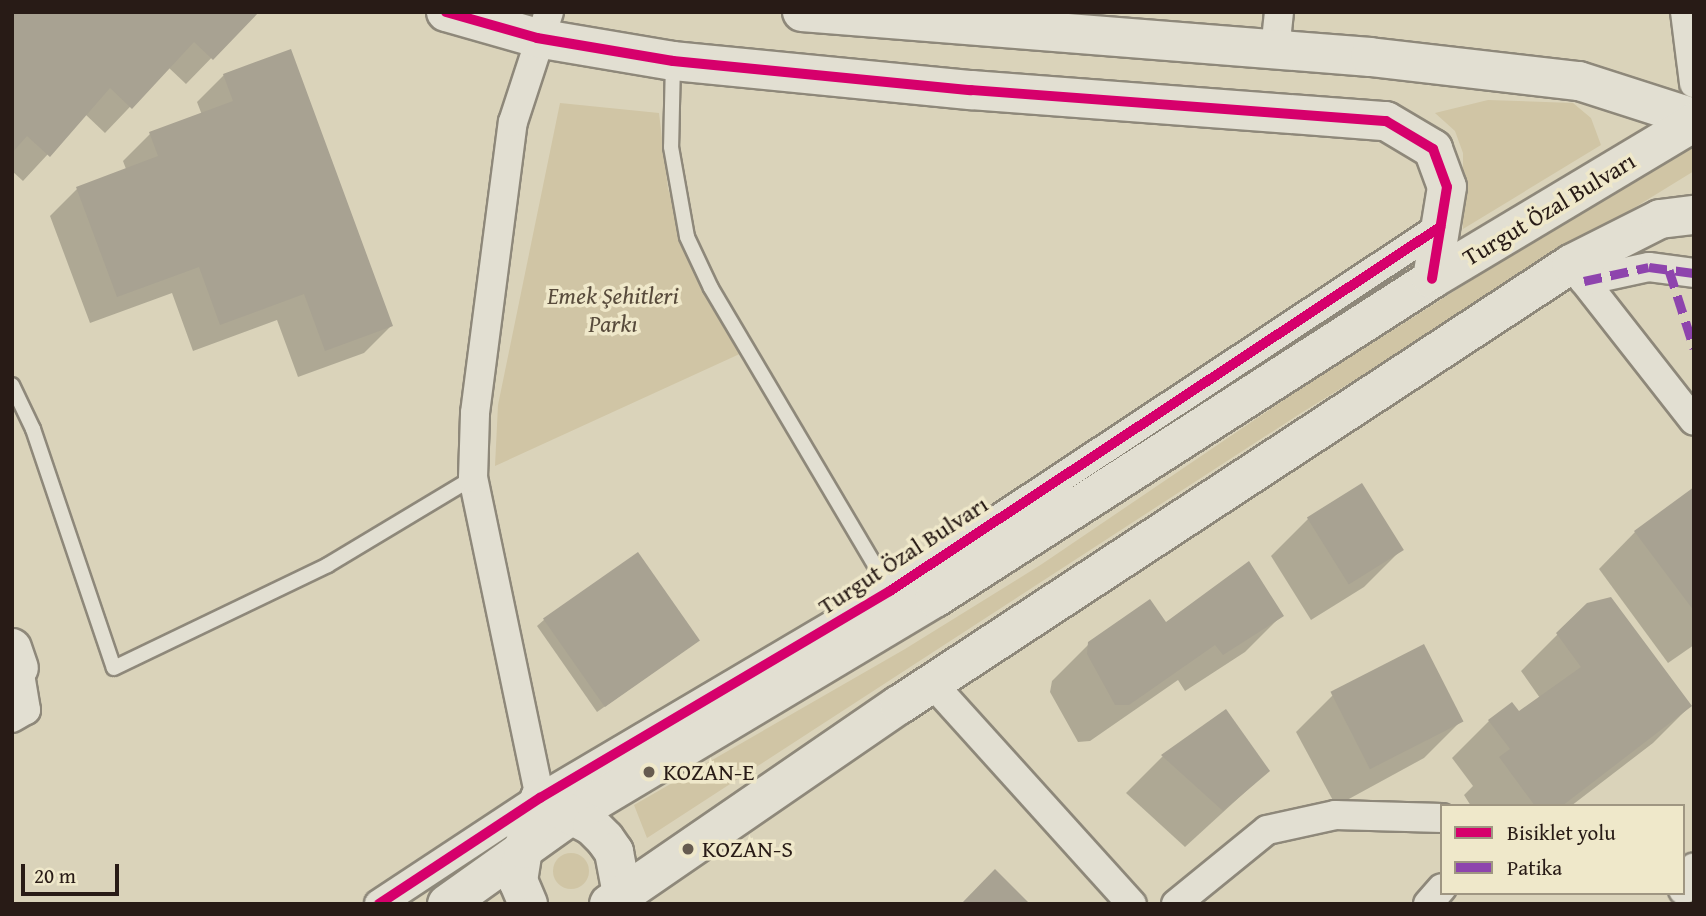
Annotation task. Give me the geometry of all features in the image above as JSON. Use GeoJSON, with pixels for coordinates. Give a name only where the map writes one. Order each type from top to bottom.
{"type":"FeatureCollection","features":[{"type":"Feature","properties":{"kind":"main road"},"geometry":{"type":"LineString","coordinates":[[446,12],[543,25],[673,61],[971,90],[1386,121],[1433,149],[1447,187],[1432,279]]}},
{"type":"Feature","properties":{"kind":"main road"},"geometry":{"type":"LineString","coordinates":[[802,12],[1029,22],[1578,81],[1694,120]]}},
{"type":"Feature","properties":{"kind":"main road","name":"Turgut Özal Bulvarı"},"geometry":{"type":"LineString","coordinates":[[447,904],[523,849],[556,806],[935,598],[1432,279],[1694,120]]}},
{"type":"Feature","properties":{"kind":"main road"},"geometry":{"type":"LineString","coordinates":[[556,806],[592,826],[614,852],[620,901],[932,683],[1660,219],[1694,215]]}},
{"type":"Feature","properties":{"kind":"main road"},"geometry":{"type":"LineString","coordinates":[[523,849],[518,881],[528,904]]}},
{"type":"Feature","properties":{"kind":"street"},"geometry":{"type":"LineString","coordinates":[[1275,50],[1279,12]]}},
{"type":"Feature","properties":{"kind":"street"},"geometry":{"type":"LineString","coordinates":[[1685,12],[1694,83]]}},
{"type":"Feature","properties":{"kind":"street"},"geometry":{"type":"LineString","coordinates":[[543,25],[513,122],[475,412],[473,478],[556,806]]}},
{"type":"Feature","properties":{"kind":"street","name":"Turgut Özal Bulvarı"},"geometry":{"type":"LineString","coordinates":[[379,904],[556,806],[890,591],[1440,227]]}},
{"type":"Feature","properties":{"kind":"street"},"geometry":{"type":"LineString","coordinates":[[1577,272],[1649,268],[1694,273]]}},
{"type":"Feature","properties":{"kind":"street"},"geometry":{"type":"LineString","coordinates":[[1577,272],[1694,421]]}},
{"type":"Feature","properties":{"kind":"street"},"geometry":{"type":"LineString","coordinates":[[12,718],[26,710],[16,658]]}},
{"type":"Feature","properties":{"kind":"street"},"geometry":{"type":"LineString","coordinates":[[932,683],[1132,904]]}},
{"type":"Feature","properties":{"kind":"street"},"geometry":{"type":"LineString","coordinates":[[1176,904],[1267,830],[1335,815],[1440,818]]}},
{"type":"Feature","properties":{"kind":"street"},"geometry":{"type":"LineString","coordinates":[[1685,886],[1694,867]]}},
{"type":"Feature","properties":{"kind":"street"},"geometry":{"type":"LineString","coordinates":[[1428,904],[1440,890]]}},
{"type":"Feature","properties":{"kind":"lane"},"geometry":{"type":"LineString","coordinates":[[673,61],[671,147],[687,237],[711,288],[890,591]]}},
{"type":"Feature","properties":{"kind":"lane"},"geometry":{"type":"LineString","coordinates":[[12,385],[33,429],[114,668],[328,565],[473,478]]}},
{"type":"Feature","properties":{"kind":"green space"},"geometry":{"type":"Polygon","coordinates":[[[1488,100],[1573,103],[1591,118],[1601,145],[1463,229],[1463,153],[1455,131],[1435,113],[1488,100]]]}},
{"type":"Feature","properties":{"kind":"green space","name":"Emek Şehitleri Parkı"},"geometry":{"type":"Polygon","coordinates":[[[560,103],[659,113],[668,189],[692,259],[744,352],[495,466],[498,405],[560,103]]]}},
{"type":"Feature","properties":{"kind":"green space"},"geometry":{"type":"Polygon","coordinates":[[[1694,139],[1694,171],[1301,413],[647,838],[634,805],[905,649],[1042,564],[1297,391],[1694,139]]]}},
{"type":"Feature","properties":{"kind":"green space"},"geometry":{"type":"Polygon","coordinates":[[[1430,251],[1429,261],[965,555],[1430,251]]]}},
{"type":"Feature","properties":{"kind":"green space"},"geometry":{"type":"Polygon","coordinates":[[[571,853],[584,858],[589,871],[584,884],[571,889],[558,884],[553,871],[558,858],[571,853]]]}},
{"type":"Feature","properties":{"kind":"building"},"geometry":{"type":"Polygon","coordinates":[[[12,12],[259,12],[213,60],[194,42],[132,109],[110,88],[50,157],[27,136],[12,153],[12,12]]]}},
{"type":"Feature","properties":{"kind":"building"},"geometry":{"type":"Polygon","coordinates":[[[291,49],[393,326],[325,351],[304,294],[220,325],[199,267],[117,297],[76,187],[158,156],[149,132],[233,101],[223,74],[291,49]]]}},
{"type":"Feature","properties":{"kind":"building"},"geometry":{"type":"Polygon","coordinates":[[[1362,483],[1404,550],[1349,584],[1307,517],[1362,483]]]}},
{"type":"Feature","properties":{"kind":"building"},"geometry":{"type":"Polygon","coordinates":[[[1694,487],[1694,611],[1634,531],[1694,487]]]}},
{"type":"Feature","properties":{"kind":"building"},"geometry":{"type":"Polygon","coordinates":[[[638,552],[700,640],[605,707],[543,619],[638,552]]]}},
{"type":"Feature","properties":{"kind":"building"},"geometry":{"type":"Polygon","coordinates":[[[1249,561],[1284,616],[1223,655],[1215,645],[1129,705],[1115,705],[1087,654],[1088,642],[1150,599],[1166,622],[1249,561]]]}},
{"type":"Feature","properties":{"kind":"building"},"geometry":{"type":"Polygon","coordinates":[[[1611,597],[1692,706],[1565,804],[1534,804],[1499,757],[1510,749],[1488,720],[1512,702],[1519,711],[1581,667],[1556,633],[1587,603],[1611,597]]]}},
{"type":"Feature","properties":{"kind":"building"},"geometry":{"type":"Polygon","coordinates":[[[1424,644],[1463,722],[1370,769],[1330,692],[1424,644]]]}},
{"type":"Feature","properties":{"kind":"building"},"geometry":{"type":"Polygon","coordinates":[[[1226,709],[1270,771],[1223,811],[1161,755],[1226,709]]]}},
{"type":"Feature","properties":{"kind":"building"},"geometry":{"type":"Polygon","coordinates":[[[995,869],[1030,904],[961,904],[995,869]]]}},
{"type":"Feature","properties":{"kind":"marked path"},"geometry":{"type":"LineString","coordinates":[[1584,281],[1649,267],[1694,273]]}},
{"type":"Feature","properties":{"kind":"marked path"},"geometry":{"type":"LineString","coordinates":[[1669,270],[1694,348]]}},
{"type":"Feature","properties":{"kind":"cycle path"},"geometry":{"type":"LineString","coordinates":[[446,12],[537,38],[673,61],[971,90],[1386,121],[1433,149],[1447,187],[1432,279]]}},
{"type":"Feature","properties":{"kind":"cycle path"},"geometry":{"type":"LineString","coordinates":[[379,904],[540,798],[890,591],[1440,227]]}},
{"type":"Feature","properties":{"kind":"place","name":"KOZAN-E"},"geometry":{"type":"Point","coordinates":[649,772]}},
{"type":"Feature","properties":{"kind":"place","name":"KOZAN-S"},"geometry":{"type":"Point","coordinates":[688,849]}}]}
